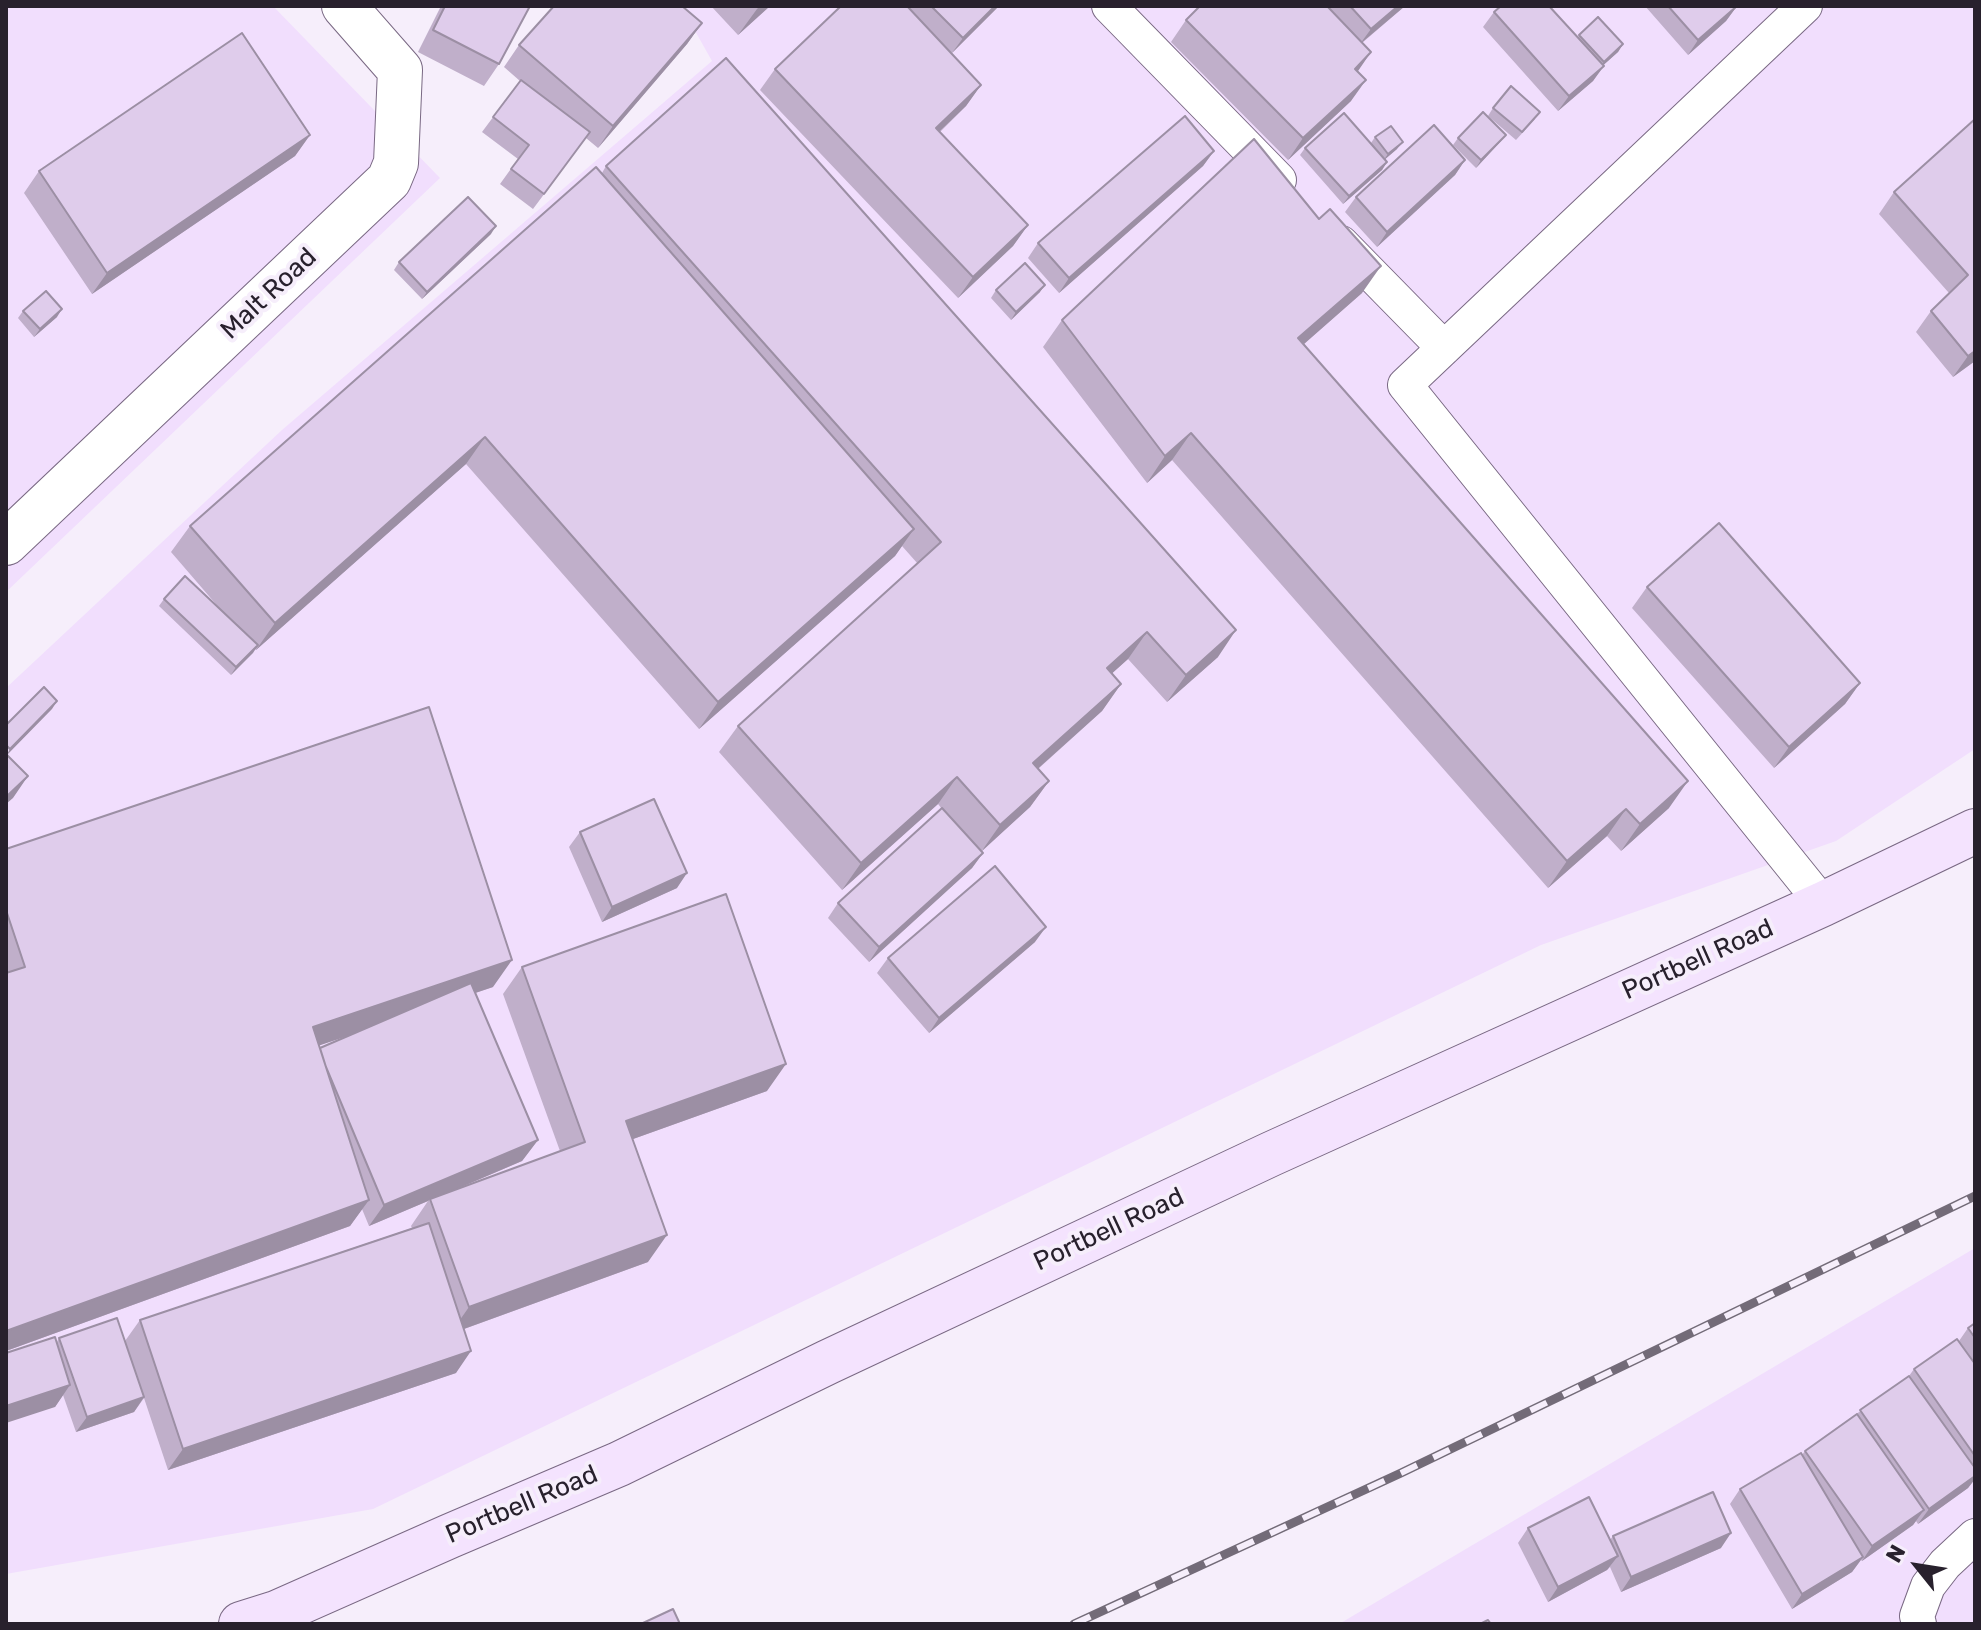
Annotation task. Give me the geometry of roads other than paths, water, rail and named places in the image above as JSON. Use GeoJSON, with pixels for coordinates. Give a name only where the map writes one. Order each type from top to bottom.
{"type":"FeatureCollection","features":[{"type":"Feature","properties":{"kind":"main road","name":"Portbell Road"},"geometry":{"type":"LineString","coordinates":[[241,1624],[276,1613],[619,1464],[1271,1154],[1823,904],[1975,831]]}},
{"type":"Feature","properties":{"kind":"street","name":"Malt Road"},"geometry":{"type":"LineString","coordinates":[[6,543],[389,180],[396,163],[400,70],[344,6]]}},
{"type":"Feature","properties":{"kind":"lane"},"geometry":{"type":"LineString","coordinates":[[1109,6],[1444,348]]}},
{"type":"Feature","properties":{"kind":"lane"},"geometry":{"type":"LineString","coordinates":[[1805,6],[1405,385],[1823,904]]}},
{"type":"Feature","properties":{"kind":"lane"},"geometry":{"type":"LineString","coordinates":[[1919,1624],[1917,1616],[1928,1586],[1945,1564],[1975,1536]]}},
{"type":"Feature","properties":{"kind":"railway"},"geometry":{"type":"LineString","coordinates":[[1074,1624],[1401,1473],[1975,1196]]}}]}
